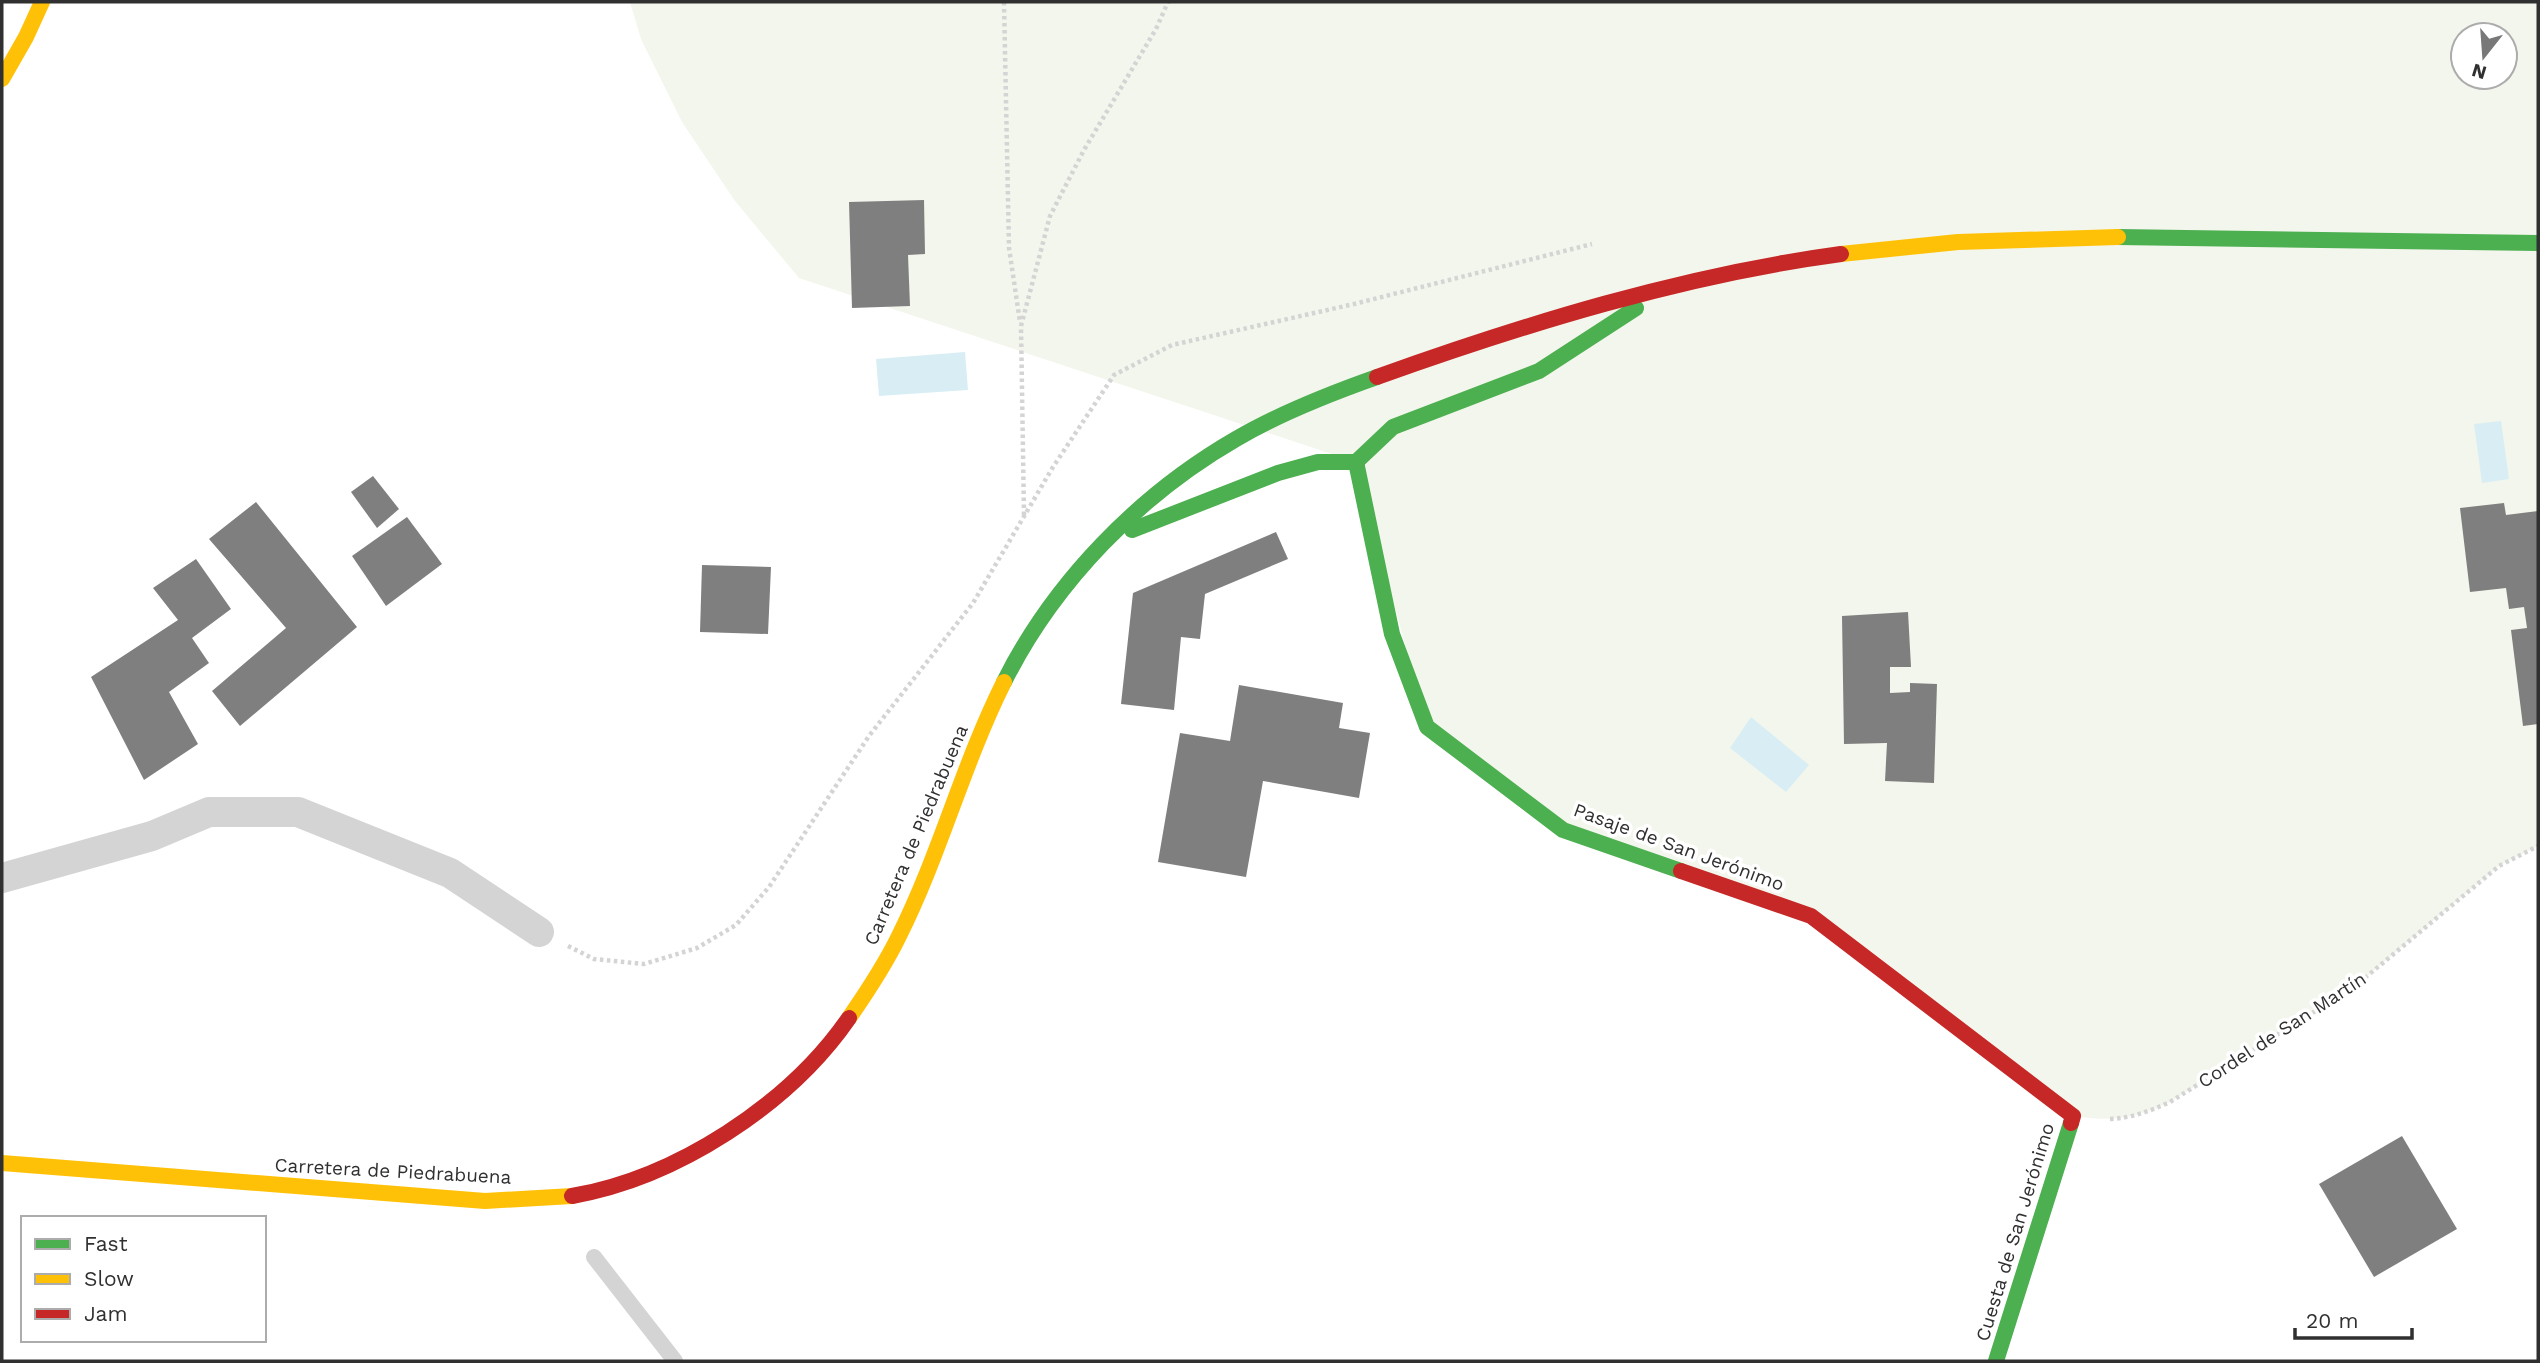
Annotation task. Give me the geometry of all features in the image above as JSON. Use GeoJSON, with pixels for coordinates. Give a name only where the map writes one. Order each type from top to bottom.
{"type":"FeatureCollection","features":[{"type":"Feature","properties":{"kind":"main road"},"geometry":{"type":"LineString","coordinates":[[2,79],[42,2]]}},
{"type":"Feature","properties":{"kind":"main road","name":"Carretera de Piedrabuena"},"geometry":{"type":"LineString","coordinates":[[2,1163],[485,1201],[541,1199],[593,1192],[653,1171],[709,1145],[764,1108],[806,1071],[876,978],[900,935],[1001,691],[1033,631],[1105,541],[1170,485],[1224,446],[1312,402],[1414,362],[1667,288],[1782,263],[1869,250],[2006,239],[2107,236],[2538,243]]}},
{"type":"Feature","properties":{"kind":"main road"},"geometry":{"type":"LineString","coordinates":[[1105,541],[1278,473],[1318,462],[1356,462],[1393,427],[1539,371],[1667,288]]}},
{"type":"Feature","properties":{"kind":"main road","name":"Pasaje de San Jerónimo"},"geometry":{"type":"LineString","coordinates":[[1356,462],[1392,634],[1427,727],[1563,830],[1811,916],[2073,1116]]}},
{"type":"Feature","properties":{"kind":"main road","name":"Cuesta de San Jerónimo"},"geometry":{"type":"LineString","coordinates":[[1996,1361],[2073,1116]]}},
{"type":"Feature","properties":{"kind":"street"},"geometry":{"type":"LineString","coordinates":[[2,878],[152,836],[209,812],[298,812],[450,873],[539,932]]}},
{"type":"Feature","properties":{"kind":"lane"},"geometry":{"type":"LineString","coordinates":[[594,1257],[675,1361]]}},
{"type":"Feature","properties":{"kind":"path"},"geometry":{"type":"LineString","coordinates":[[1004,2],[1009,247],[1021,326],[1024,516]]}},
{"type":"Feature","properties":{"kind":"path"},"geometry":{"type":"LineString","coordinates":[[1021,326],[1050,216],[1084,150],[1156,29],[1168,2]]}},
{"type":"Feature","properties":{"kind":"path","name":"Cordel de San Martín"},"geometry":{"type":"LineString","coordinates":[[2073,1116],[2100,1120],[2127,1118],[2150,1112],[2170,1102],[2354,987],[2499,866],[2538,846]]}},
{"type":"Feature","properties":{"kind":"shaded area"},"geometry":{"type":"Polygon","coordinates":[[[630,2],[2538,2],[2538,846],[2499,866],[2354,987],[2170,1102],[2123,1118],[2073,1116],[1811,916],[1563,830],[1427,727],[1356,462],[799,278],[735,201],[682,122],[641,39],[630,2]]]}},
{"type":"Feature","properties":{"kind":"water"},"geometry":{"type":"Polygon","coordinates":[[[965,352],[968,390],[879,396],[876,359],[965,352]]]}},
{"type":"Feature","properties":{"kind":"water"},"geometry":{"type":"Polygon","coordinates":[[[2501,421],[2509,479],[2482,483],[2474,424],[2501,421]]]}},
{"type":"Feature","properties":{"kind":"water"},"geometry":{"type":"Polygon","coordinates":[[[1751,717],[1809,765],[1786,792],[1730,748],[1751,717]]]}},
{"type":"Feature","properties":{"kind":"building"},"geometry":{"type":"Polygon","coordinates":[[[924,200],[925,254],[908,255],[910,306],[852,308],[849,202],[924,200]]]}},
{"type":"Feature","properties":{"kind":"building"},"geometry":{"type":"Polygon","coordinates":[[[373,476],[399,509],[377,528],[351,492],[373,476]]]}},
{"type":"Feature","properties":{"kind":"building"},"geometry":{"type":"Polygon","coordinates":[[[256,502],[357,627],[240,726],[212,691],[286,628],[209,539],[256,502]]]}},
{"type":"Feature","properties":{"kind":"building"},"geometry":{"type":"Polygon","coordinates":[[[2504,503],[2506,515],[2538,511],[2538,724],[2523,726],[2511,630],[2527,628],[2524,607],[2509,609],[2506,588],[2470,592],[2460,508],[2504,503]]]}},
{"type":"Feature","properties":{"kind":"building"},"geometry":{"type":"Polygon","coordinates":[[[407,517],[442,564],[386,606],[352,556],[407,517]]]}},
{"type":"Feature","properties":{"kind":"building"},"geometry":{"type":"Polygon","coordinates":[[[1276,532],[1288,559],[1205,594],[1200,639],[1181,637],[1174,710],[1121,704],[1133,593],[1276,532]]]}},
{"type":"Feature","properties":{"kind":"building"},"geometry":{"type":"Polygon","coordinates":[[[196,559],[231,609],[192,638],[209,663],[169,692],[198,744],[144,780],[91,677],[178,620],[153,588],[196,559]]]}},
{"type":"Feature","properties":{"kind":"building"},"geometry":{"type":"Polygon","coordinates":[[[702,565],[771,567],[768,634],[700,632],[702,565]]]}},
{"type":"Feature","properties":{"kind":"building"},"geometry":{"type":"Polygon","coordinates":[[[1908,612],[1911,667],[1890,667],[1890,693],[1910,692],[1910,683],[1937,684],[1934,783],[1885,781],[1887,743],[1844,744],[1842,616],[1908,612]]]}},
{"type":"Feature","properties":{"kind":"building"},"geometry":{"type":"Polygon","coordinates":[[[1239,685],[1343,703],[1339,728],[1370,733],[1359,798],[1263,781],[1246,877],[1158,862],[1180,733],[1230,741],[1239,685]]]}},
{"type":"Feature","properties":{"kind":"building"},"geometry":{"type":"Polygon","coordinates":[[[2402,1136],[2457,1229],[2374,1277],[2319,1184],[2402,1136]]]}},
{"type":"Feature","properties":{"kind":"traffic: fast"},"geometry":{"type":"LineString","coordinates":[[2118,237],[2538,243]]}},
{"type":"Feature","properties":{"kind":"traffic: fast"},"geometry":{"type":"LineString","coordinates":[[1132,530],[1278,473],[1318,462],[1356,462],[1393,427],[1539,371],[1636,308]]}},
{"type":"Feature","properties":{"kind":"traffic: fast"},"geometry":{"type":"LineString","coordinates":[[1004,682],[1024,645],[1074,576],[1133,514],[1166,487],[1200,461],[1270,421],[1377,377]]}},
{"type":"Feature","properties":{"kind":"traffic: fast"},"geometry":{"type":"LineString","coordinates":[[1356,462],[1392,634],[1427,727],[1563,830],[1681,871]]}},
{"type":"Feature","properties":{"kind":"traffic: fast"},"geometry":{"type":"LineString","coordinates":[[1996,1361],[2071,1123]]}},
{"type":"Feature","properties":{"kind":"traffic: slow"},"geometry":{"type":"LineString","coordinates":[[2,79],[42,2]]}},
{"type":"Feature","properties":{"kind":"traffic: slow"},"geometry":{"type":"LineString","coordinates":[[1841,254],[1958,242],[2118,237]]}},
{"type":"Feature","properties":{"kind":"traffic: slow"},"geometry":{"type":"LineString","coordinates":[[849,1018],[888,957],[914,905],[976,745],[1004,682]]}},
{"type":"Feature","properties":{"kind":"traffic: slow"},"geometry":{"type":"LineString","coordinates":[[2,1163],[485,1201],[572,1196]]}},
{"type":"Feature","properties":{"kind":"traffic: jam"},"geometry":{"type":"LineString","coordinates":[[1377,377],[1547,320],[1664,288],[1782,263],[1841,254]]}},
{"type":"Feature","properties":{"kind":"traffic: jam"},"geometry":{"type":"LineString","coordinates":[[1681,871],[1811,916],[2073,1116],[2071,1123]]}},
{"type":"Feature","properties":{"kind":"traffic: jam"},"geometry":{"type":"LineString","coordinates":[[572,1196],[611,1187],[651,1173],[690,1155],[727,1133],[795,1080],[824,1050],[849,1018]]}}]}
